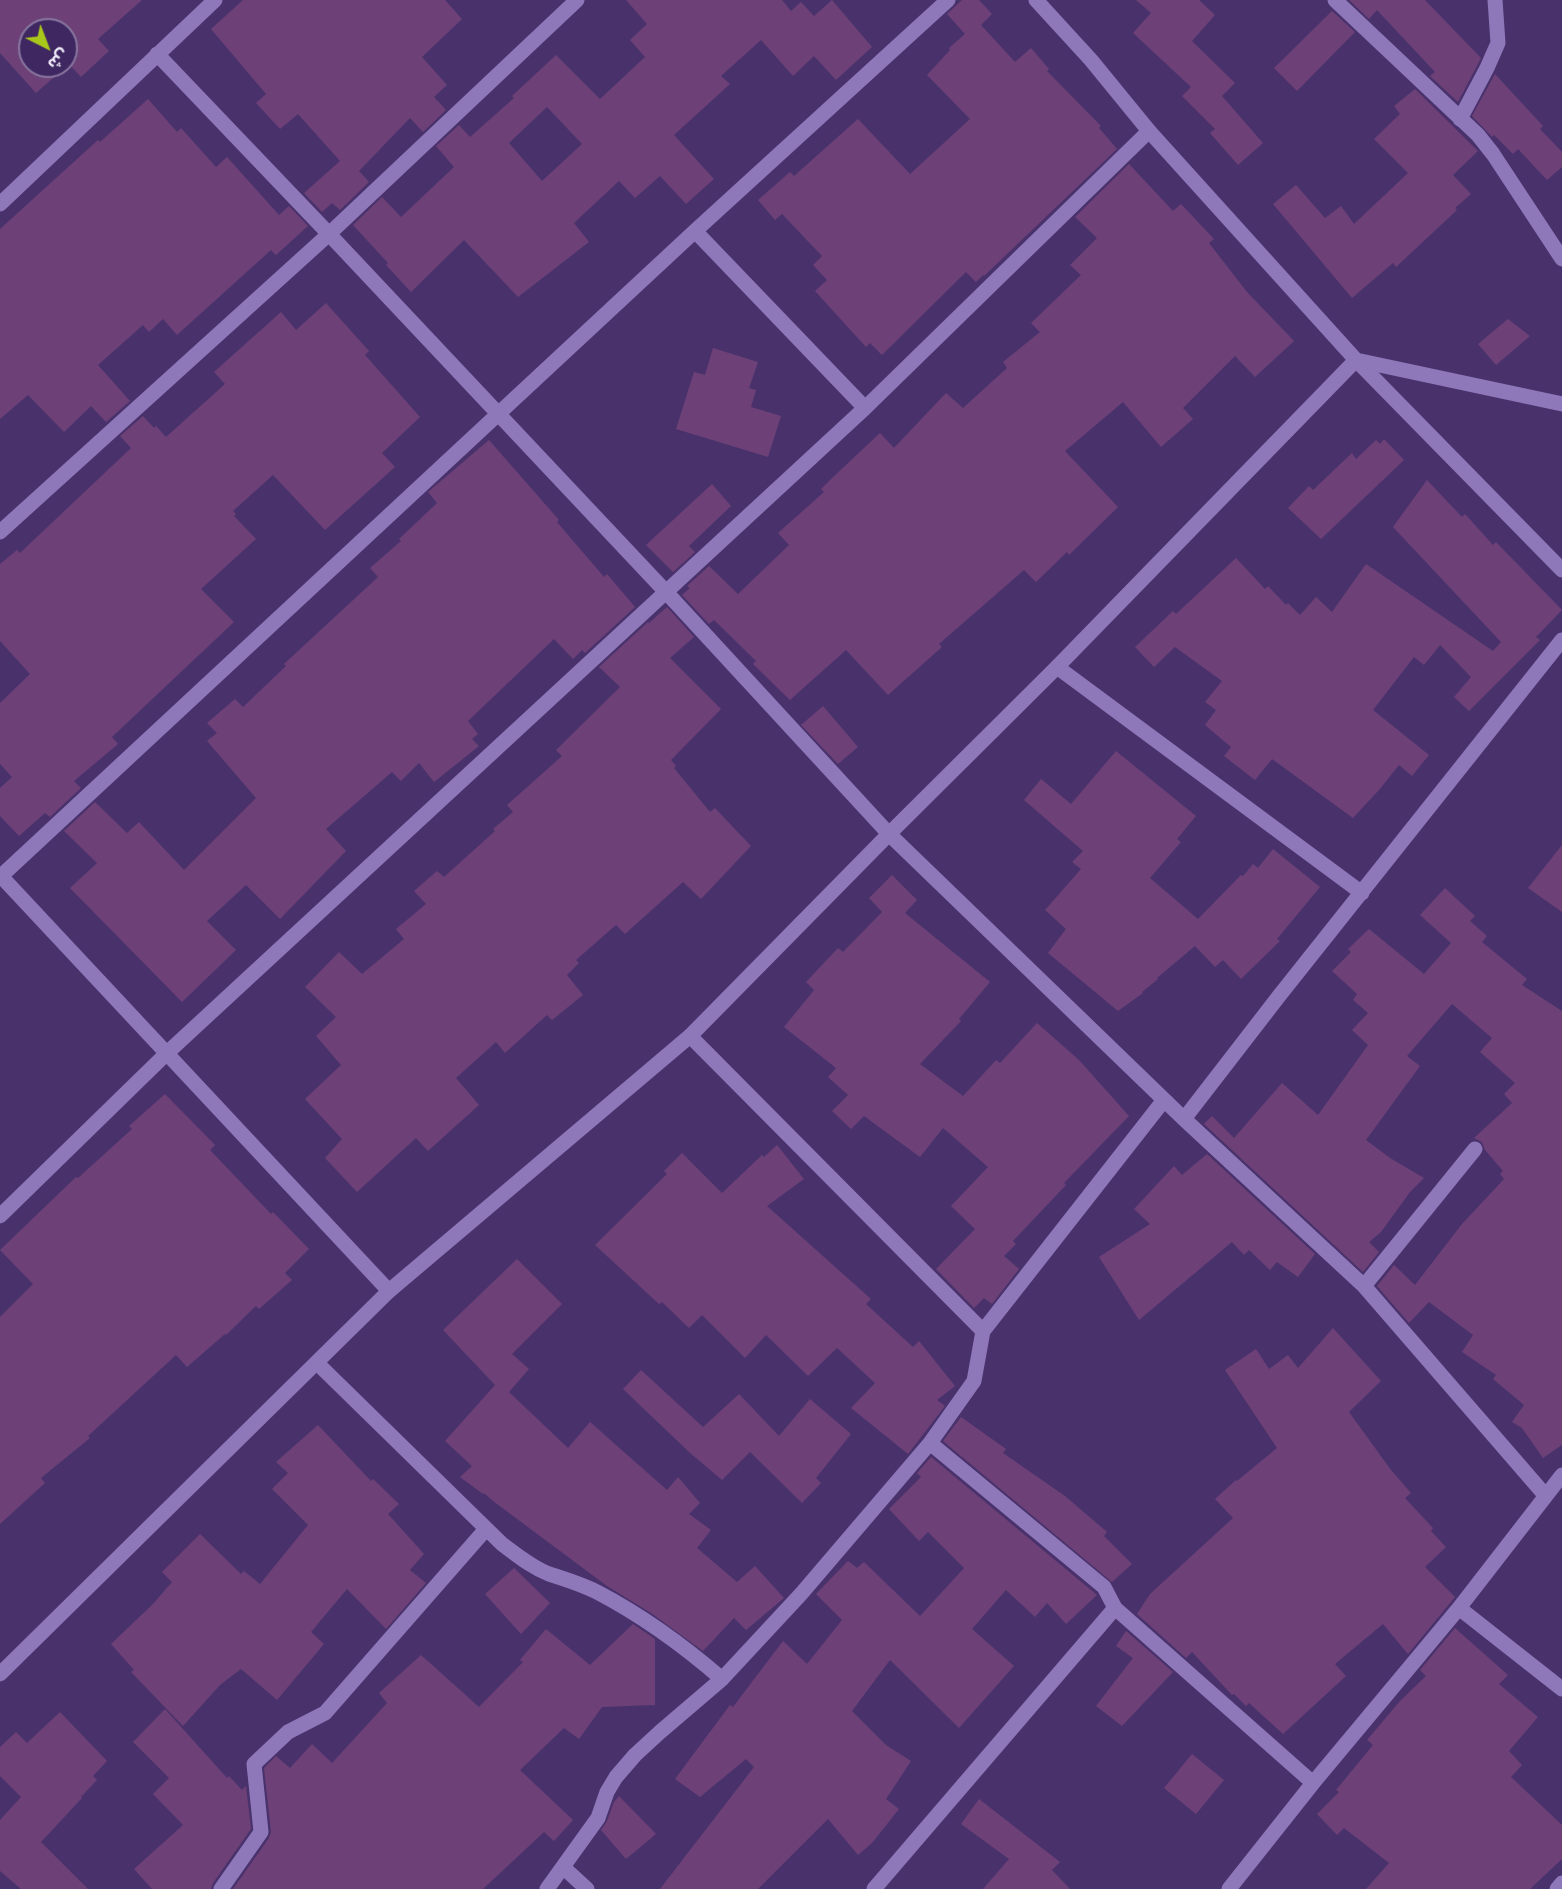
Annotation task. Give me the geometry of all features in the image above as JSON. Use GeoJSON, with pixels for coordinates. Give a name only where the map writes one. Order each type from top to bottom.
{"type":"FeatureCollection","features":[{"type":"Feature","properties":{"kind":"street"},"geometry":{"type":"LineString","coordinates":[[0,204],[215,0]]}},
{"type":"Feature","properties":{"kind":"street"},"geometry":{"type":"LineString","coordinates":[[0,532],[329,234],[578,0]]}},
{"type":"Feature","properties":{"kind":"street"},"geometry":{"type":"LineString","coordinates":[[389,1291],[0,876],[695,231],[948,0]]}},
{"type":"Feature","properties":{"kind":"street"},"geometry":{"type":"LineString","coordinates":[[1036,0],[1091,60],[1149,131],[1356,360],[1562,570]]}},
{"type":"Feature","properties":{"kind":"street"},"geometry":{"type":"LineString","coordinates":[[1335,0],[1478,135],[1562,259]]}},
{"type":"Feature","properties":{"kind":"street"},"geometry":{"type":"LineString","coordinates":[[1460,118],[1487,68],[1497,43],[1495,0]]}},
{"type":"Feature","properties":{"kind":"street"},"geometry":{"type":"LineString","coordinates":[[157,54],[329,234],[889,834],[1164,1100],[1364,1286],[1545,1495]]}},
{"type":"Feature","properties":{"kind":"street"},"geometry":{"type":"LineString","coordinates":[[0,1216],[167,1053],[865,408],[1149,131]]}},
{"type":"Feature","properties":{"kind":"street"},"geometry":{"type":"LineString","coordinates":[[695,231],[865,408]]}},
{"type":"Feature","properties":{"kind":"street"},"geometry":{"type":"LineString","coordinates":[[1356,360],[1562,404]]}},
{"type":"Feature","properties":{"kind":"street"},"geometry":{"type":"LineString","coordinates":[[0,1674],[389,1291],[690,1036],[1057,667],[1356,360]]}},
{"type":"Feature","properties":{"kind":"street"},"geometry":{"type":"LineString","coordinates":[[1184,1119],[1562,640]]}},
{"type":"Feature","properties":{"kind":"street"},"geometry":{"type":"LineString","coordinates":[[1057,667],[1362,893]]}},
{"type":"Feature","properties":{"kind":"street"},"geometry":{"type":"LineString","coordinates":[[690,1036],[983,1331]]}},
{"type":"Feature","properties":{"kind":"street"},"geometry":{"type":"LineString","coordinates":[[547,1889],[598,1818],[616,1777],[652,1740],[722,1679],[801,1594],[930,1443],[974,1382],[983,1331],[1164,1100]]}},
{"type":"Feature","properties":{"kind":"street"},"geometry":{"type":"LineString","coordinates":[[1364,1286],[1475,1149]]}},
{"type":"Feature","properties":{"kind":"street"},"geometry":{"type":"LineString","coordinates":[[317,1363],[502,1545],[548,1574],[570,1579],[598,1592],[669,1637],[722,1679]]}},
{"type":"Feature","properties":{"kind":"street"},"geometry":{"type":"LineString","coordinates":[[930,1443],[1104,1587],[1115,1608],[1314,1783]]}},
{"type":"Feature","properties":{"kind":"street"},"geometry":{"type":"LineString","coordinates":[[1229,1889],[1459,1608],[1562,1474]]}},
{"type":"Feature","properties":{"kind":"street"},"geometry":{"type":"LineString","coordinates":[[220,1889],[261,1832],[254,1764],[288,1732],[325,1713],[486,1529]]}},
{"type":"Feature","properties":{"kind":"street"},"geometry":{"type":"LineString","coordinates":[[874,1889],[1115,1608]]}},
{"type":"Feature","properties":{"kind":"street"},"geometry":{"type":"LineString","coordinates":[[1459,1608],[1562,1689]]}},
{"type":"Feature","properties":{"kind":"street"},"geometry":{"type":"LineString","coordinates":[[563,1867],[587,1889]]}},
{"type":"Feature","properties":{"kind":"street"},"geometry":{"type":"LineString","coordinates":[[1557,1889],[1562,1883]]}},
{"type":"Feature","properties":{"kind":"building"},"geometry":{"type":"Polygon","coordinates":[[[0,0],[142,0],[98,39],[109,51],[81,77],[78,74],[78,18],[18,18],[18,73],[0,53],[0,0]]]}},
{"type":"Feature","properties":{"kind":"building"},"geometry":{"type":"Polygon","coordinates":[[[243,0],[445,0],[462,19],[422,57],[447,85],[434,97],[446,110],[423,132],[410,118],[359,171],[369,182],[340,210],[332,203],[322,212],[304,193],[340,161],[298,114],[280,129],[256,103],[266,94],[211,29],[243,0]]]}},
{"type":"Feature","properties":{"kind":"building"},"geometry":{"type":"Polygon","coordinates":[[[626,0],[782,0],[791,11],[801,2],[814,16],[832,0],[872,47],[836,80],[814,56],[793,76],[761,40],[721,76],[730,84],[674,135],[714,179],[686,204],[660,176],[635,198],[619,181],[574,223],[589,242],[518,297],[464,240],[411,292],[353,225],[382,197],[401,217],[454,167],[436,146],[459,125],[470,137],[514,98],[512,96],[556,55],[600,99],[645,57],[630,40],[647,24],[626,0]],[[547,107],[509,143],[542,181],[582,144],[547,107]]]}},
{"type":"Feature","properties":{"kind":"building"},"geometry":{"type":"Polygon","coordinates":[[[962,0],[979,0],[992,14],[981,25],[1015,62],[1031,48],[1049,69],[1047,71],[1101,126],[1099,128],[1117,149],[984,276],[976,282],[966,272],[882,355],[870,343],[866,347],[815,291],[827,280],[813,265],[822,256],[782,214],[775,220],[758,200],[790,172],[794,176],[858,119],[910,174],[970,119],[927,75],[950,50],[949,48],[965,34],[947,14],[962,0]]]}},
{"type":"Feature","properties":{"kind":"building"},"geometry":{"type":"Polygon","coordinates":[[[1136,0],[1199,0],[1215,15],[1192,41],[1235,83],[1222,96],[1263,143],[1238,165],[1210,133],[1215,129],[1182,96],[1191,87],[1133,33],[1151,13],[1136,0]]]}},
{"type":"Feature","properties":{"kind":"building"},"geometry":{"type":"Polygon","coordinates":[[[1349,0],[1425,0],[1481,58],[1458,102],[1430,76],[1435,72],[1377,10],[1369,19],[1349,0]]]}},
{"type":"Feature","properties":{"kind":"building"},"geometry":{"type":"Polygon","coordinates":[[[1332,11],[1355,32],[1297,91],[1274,68],[1332,11]]]}},
{"type":"Feature","properties":{"kind":"building"},"geometry":{"type":"Polygon","coordinates":[[[1495,74],[1543,126],[1540,129],[1562,152],[1562,167],[1547,180],[1518,149],[1513,154],[1494,135],[1492,137],[1472,116],[1495,74]]]}},
{"type":"Feature","properties":{"kind":"building"},"geometry":{"type":"Polygon","coordinates":[[[22,78],[53,78],[36,93],[22,78]]]}},
{"type":"Feature","properties":{"kind":"building"},"geometry":{"type":"Polygon","coordinates":[[[1415,89],[1478,151],[1453,175],[1471,194],[1396,267],[1393,263],[1352,298],[1273,204],[1296,185],[1325,218],[1341,206],[1354,224],[1408,173],[1374,139],[1400,114],[1394,106],[1415,89]]]}},
{"type":"Feature","properties":{"kind":"building"},"geometry":{"type":"Polygon","coordinates":[[[148,99],[177,132],[181,128],[216,167],[227,157],[279,215],[289,206],[308,226],[276,255],[271,250],[177,335],[163,319],[149,332],[143,325],[98,365],[130,401],[106,422],[91,406],[64,432],[28,395],[0,419],[0,229],[98,140],[100,142],[148,99]]]}},
{"type":"Feature","properties":{"kind":"building"},"geometry":{"type":"Polygon","coordinates":[[[1129,164],[1173,211],[1181,204],[1214,239],[1209,243],[1247,292],[1294,341],[1255,377],[1235,356],[1183,408],[1193,419],[1161,447],[1123,402],[1065,451],[1118,507],[1069,555],[1067,552],[1036,582],[1024,570],[939,644],[942,647],[888,695],[846,650],[790,700],[753,664],[756,661],[714,620],[709,624],[682,595],[690,588],[687,586],[709,566],[738,594],[789,545],[778,533],[824,492],[821,489],[880,433],[894,448],[946,393],[963,408],[1007,368],[1003,362],[1040,332],[1031,323],[1081,275],[1070,265],[1097,238],[1075,217],[1129,164]]]}},
{"type":"Feature","properties":{"kind":"building"},"geometry":{"type":"Polygon","coordinates":[[[326,303],[369,351],[365,355],[420,417],[382,453],[395,467],[325,530],[273,475],[233,511],[236,514],[234,516],[256,539],[201,589],[234,622],[112,737],[118,744],[74,781],[81,788],[50,817],[45,813],[19,836],[0,816],[0,788],[12,777],[0,764],[0,703],[30,674],[0,641],[0,564],[17,550],[20,553],[131,448],[120,436],[143,416],[166,437],[225,384],[214,372],[281,312],[296,330],[326,303]]]}},
{"type":"Feature","properties":{"kind":"building"},"geometry":{"type":"Polygon","coordinates":[[[1508,319],[1530,336],[1496,365],[1478,344],[1508,319]]]}},
{"type":"Feature","properties":{"kind":"building"},"geometry":{"type":"Polygon","coordinates":[[[713,348],[758,362],[749,388],[756,390],[751,407],[781,416],[768,457],[676,429],[694,372],[705,375],[713,348]]]}},
{"type":"Feature","properties":{"kind":"building"},"geometry":{"type":"Polygon","coordinates":[[[1384,439],[1404,460],[1321,539],[1288,508],[1309,486],[1313,490],[1352,453],[1356,459],[1376,440],[1380,444],[1384,439]]]}},
{"type":"Feature","properties":{"kind":"building"},"geometry":{"type":"Polygon","coordinates":[[[489,440],[559,520],[557,522],[604,577],[607,574],[635,607],[585,653],[582,650],[573,659],[554,639],[468,721],[478,734],[472,739],[479,746],[434,782],[419,763],[401,781],[392,772],[326,829],[346,851],[280,919],[246,885],[207,921],[236,950],[182,1002],[70,888],[97,863],[64,831],[95,802],[127,833],[139,822],[184,870],[256,798],[207,741],[217,733],[207,723],[235,699],[243,707],[286,666],[284,664],[378,577],[370,568],[401,541],[399,539],[437,503],[428,492],[489,440]]]}},
{"type":"Feature","properties":{"kind":"building"},"geometry":{"type":"Polygon","coordinates":[[[1427,480],[1462,517],[1465,514],[1493,545],[1496,542],[1562,610],[1536,637],[1540,640],[1469,711],[1454,697],[1471,677],[1440,645],[1424,665],[1414,657],[1373,710],[1429,755],[1412,776],[1399,765],[1353,818],[1272,759],[1255,780],[1224,756],[1231,747],[1205,725],[1216,710],[1205,702],[1222,681],[1175,647],[1154,667],[1135,647],[1173,611],[1176,614],[1236,558],[1265,589],[1268,586],[1286,605],[1288,603],[1300,615],[1316,597],[1332,612],[1366,564],[1493,651],[1501,642],[1393,527],[1427,480]]]}},
{"type":"Feature","properties":{"kind":"building"},"geometry":{"type":"Polygon","coordinates":[[[712,484],[731,506],[689,546],[695,552],[673,572],[646,545],[712,484]]]}},
{"type":"Feature","properties":{"kind":"building"},"geometry":{"type":"Polygon","coordinates":[[[667,607],[694,637],[670,658],[721,709],[671,760],[676,766],[674,768],[710,812],[715,808],[751,846],[701,899],[683,882],[625,934],[616,925],[576,960],[579,963],[567,975],[583,995],[552,1020],[547,1015],[505,1053],[496,1042],[456,1078],[479,1105],[428,1151],[416,1138],[357,1192],[325,1158],[342,1139],[305,1099],[341,1065],[316,1036],[336,1017],[305,987],[339,952],[362,974],[404,939],[396,929],[426,904],[414,891],[437,871],[444,877],[513,812],[507,805],[562,756],[556,750],[620,687],[599,667],[667,607]]]}},
{"type":"Feature","properties":{"kind":"building"},"geometry":{"type":"Polygon","coordinates":[[[823,706],[858,747],[838,764],[801,725],[823,706]]]}},
{"type":"Feature","properties":{"kind":"building"},"geometry":{"type":"Polygon","coordinates":[[[1116,751],[1196,816],[1177,839],[1181,842],[1150,878],[1198,919],[1253,864],[1258,868],[1273,849],[1320,887],[1277,939],[1280,941],[1241,979],[1223,960],[1215,967],[1195,946],[1143,993],[1118,1011],[1048,953],[1066,929],[1045,910],[1081,869],[1072,862],[1083,851],[1024,800],[1041,779],[1071,804],[1116,751]]]}},
{"type":"Feature","properties":{"kind":"building"},"geometry":{"type":"Polygon","coordinates":[[[1562,845],[1562,912],[1528,888],[1562,845]]]}},
{"type":"Feature","properties":{"kind":"building"},"geometry":{"type":"Polygon","coordinates":[[[892,875],[917,900],[905,913],[990,982],[959,1019],[961,1021],[920,1064],[963,1096],[996,1060],[1000,1063],[1037,1023],[1079,1060],[1129,1116],[1064,1183],[1066,1185],[1013,1241],[1016,1244],[1004,1256],[1019,1269],[992,1304],[984,1298],[974,1308],[936,1269],[975,1229],[951,1206],[988,1167],[943,1128],[920,1157],[864,1116],[851,1129],[832,1111],[848,1095],[828,1077],[836,1068],[784,1027],[814,990],[806,982],[838,948],[843,952],[882,912],[869,898],[892,875]]]}},
{"type":"Feature","properties":{"kind":"building"},"geometry":{"type":"Polygon","coordinates":[[[1445,888],[1475,916],[1470,921],[1487,936],[1482,942],[1527,979],[1522,985],[1562,1011],[1562,1445],[1543,1458],[1522,1428],[1512,1422],[1524,1405],[1493,1379],[1496,1375],[1462,1352],[1473,1335],[1429,1302],[1409,1323],[1377,1286],[1394,1265],[1415,1285],[1462,1224],[1504,1179],[1500,1174],[1503,1171],[1485,1150],[1482,1142],[1474,1138],[1512,1103],[1504,1094],[1515,1083],[1480,1052],[1492,1038],[1452,1004],[1407,1056],[1420,1066],[1366,1140],[1390,1158],[1424,1178],[1410,1192],[1381,1232],[1369,1242],[1379,1252],[1363,1272],[1204,1124],[1212,1116],[1234,1138],[1282,1083],[1318,1115],[1368,1045],[1352,1030],[1368,1013],[1353,1000],[1357,994],[1332,971],[1351,952],[1348,949],[1369,929],[1424,974],[1451,943],[1420,915],[1445,888]]]}},
{"type":"Feature","properties":{"kind":"building"},"geometry":{"type":"Polygon","coordinates":[[[165,1094],[215,1145],[210,1150],[271,1214],[273,1212],[309,1249],[285,1273],[292,1280],[259,1309],[256,1306],[226,1335],[187,1367],[176,1355],[88,1436],[90,1438],[41,1478],[45,1483],[0,1524],[0,1317],[33,1284],[0,1250],[76,1177],[78,1178],[132,1129],[129,1126],[165,1094]]]}},
{"type":"Feature","properties":{"kind":"building"},"geometry":{"type":"Polygon","coordinates":[[[777,1145],[804,1179],[767,1206],[871,1299],[866,1304],[913,1347],[919,1341],[955,1386],[937,1400],[945,1406],[908,1454],[851,1408],[875,1383],[837,1348],[808,1376],[766,1335],[745,1358],[702,1315],[689,1328],[662,1302],[659,1304],[595,1245],[667,1174],[664,1171],[682,1153],[722,1193],[762,1155],[764,1157],[777,1145]]]}},
{"type":"Feature","properties":{"kind":"building"},"geometry":{"type":"Polygon","coordinates":[[[1207,1154],[1315,1254],[1298,1277],[1277,1262],[1270,1270],[1249,1250],[1244,1255],[1232,1242],[1139,1320],[1099,1257],[1150,1224],[1134,1209],[1174,1166],[1182,1175],[1207,1154]]]}},
{"type":"Feature","properties":{"kind":"building"},"geometry":{"type":"Polygon","coordinates":[[[517,1259],[562,1304],[512,1354],[529,1369],[509,1392],[568,1448],[590,1422],[667,1490],[678,1477],[700,1503],[689,1514],[711,1530],[697,1548],[737,1582],[755,1566],[784,1598],[746,1630],[734,1618],[703,1651],[651,1613],[607,1586],[460,1477],[472,1466],[445,1441],[495,1385],[443,1330],[517,1259]]]}},
{"type":"Feature","properties":{"kind":"building"},"geometry":{"type":"Polygon","coordinates":[[[1333,1328],[1381,1381],[1349,1412],[1391,1470],[1411,1493],[1405,1498],[1433,1528],[1431,1531],[1446,1547],[1425,1567],[1455,1597],[1408,1654],[1383,1624],[1335,1664],[1346,1676],[1283,1734],[1249,1703],[1246,1706],[1234,1694],[1232,1695],[1192,1652],[1186,1658],[1137,1614],[1150,1594],[1233,1518],[1215,1499],[1277,1448],[1225,1370],[1256,1349],[1269,1369],[1288,1355],[1298,1368],[1333,1328]]]}},
{"type":"Feature","properties":{"kind":"building"},"geometry":{"type":"Polygon","coordinates":[[[641,1370],[703,1427],[739,1394],[779,1436],[810,1399],[851,1434],[816,1478],[821,1483],[802,1503],[750,1452],[722,1480],[623,1389],[641,1370]]]}},
{"type":"Feature","properties":{"kind":"building"},"geometry":{"type":"Polygon","coordinates":[[[961,1417],[1006,1449],[1003,1453],[1065,1496],[1107,1532],[1104,1536],[1132,1564],[1112,1582],[943,1441],[961,1417]]]}},
{"type":"Feature","properties":{"kind":"building"},"geometry":{"type":"Polygon","coordinates":[[[318,1425],[371,1481],[373,1479],[399,1504],[388,1514],[424,1554],[410,1570],[426,1583],[386,1629],[347,1589],[311,1632],[324,1644],[277,1700],[241,1669],[220,1685],[183,1726],[131,1672],[134,1670],[111,1644],[153,1604],[172,1582],[162,1572],[200,1534],[241,1574],[244,1571],[260,1584],[308,1525],[272,1489],[288,1473],[276,1462],[318,1425]]]}},
{"type":"Feature","properties":{"kind":"building"},"geometry":{"type":"Polygon","coordinates":[[[931,1457],[1097,1595],[1066,1624],[1047,1603],[1035,1617],[1006,1590],[972,1629],[1014,1666],[959,1728],[890,1660],[852,1711],[886,1745],[911,1761],[886,1799],[899,1809],[872,1843],[858,1855],[828,1819],[758,1889],[660,1889],[754,1767],[746,1759],[700,1797],[675,1779],[730,1705],[733,1707],[783,1641],[807,1664],[842,1620],[816,1594],[848,1561],[857,1568],[864,1562],[920,1616],[964,1568],[928,1532],[919,1541],[889,1509],[921,1477],[917,1473],[931,1457]]]}},
{"type":"Feature","properties":{"kind":"building"},"geometry":{"type":"Polygon","coordinates":[[[514,1568],[550,1603],[521,1634],[485,1594],[514,1568]]]}},
{"type":"Feature","properties":{"kind":"building"},"geometry":{"type":"Polygon","coordinates":[[[633,1624],[655,1639],[655,1705],[602,1707],[579,1739],[564,1728],[520,1770],[573,1820],[554,1841],[544,1832],[483,1889],[233,1889],[271,1832],[264,1768],[276,1756],[290,1768],[312,1744],[332,1763],[387,1703],[379,1693],[421,1655],[479,1707],[523,1662],[520,1660],[546,1629],[590,1665],[633,1624]]]}},
{"type":"Feature","properties":{"kind":"building"},"geometry":{"type":"Polygon","coordinates":[[[1455,1628],[1508,1675],[1499,1684],[1538,1717],[1509,1751],[1522,1765],[1511,1777],[1562,1825],[1562,1859],[1530,1889],[1366,1889],[1389,1863],[1344,1828],[1337,1835],[1317,1814],[1339,1792],[1336,1790],[1373,1745],[1367,1740],[1400,1701],[1426,1676],[1420,1670],[1455,1628]]]}},
{"type":"Feature","properties":{"kind":"building"},"geometry":{"type":"Polygon","coordinates":[[[1126,1631],[1173,1672],[1122,1726],[1096,1706],[1133,1658],[1116,1646],[1126,1631]]]}},
{"type":"Feature","properties":{"kind":"building"},"geometry":{"type":"Polygon","coordinates":[[[165,1709],[227,1778],[229,1776],[242,1790],[246,1786],[251,1829],[211,1889],[152,1889],[134,1869],[183,1825],[153,1794],[169,1778],[133,1742],[165,1709]]]}},
{"type":"Feature","properties":{"kind":"building"},"geometry":{"type":"Polygon","coordinates":[[[60,1712],[107,1761],[93,1776],[97,1780],[41,1842],[88,1889],[21,1889],[0,1871],[0,1820],[21,1797],[0,1776],[0,1747],[16,1732],[27,1743],[60,1712]]]}},
{"type":"Feature","properties":{"kind":"building"},"geometry":{"type":"Polygon","coordinates":[[[1192,1754],[1224,1780],[1196,1814],[1164,1788],[1192,1754]]]}},
{"type":"Feature","properties":{"kind":"building"},"geometry":{"type":"Polygon","coordinates":[[[619,1796],[656,1834],[626,1859],[601,1830],[619,1796]]]}},
{"type":"Feature","properties":{"kind":"building"},"geometry":{"type":"Polygon","coordinates":[[[979,1799],[1060,1862],[1052,1870],[1070,1889],[983,1889],[1009,1859],[961,1824],[979,1799]]]}}]}
